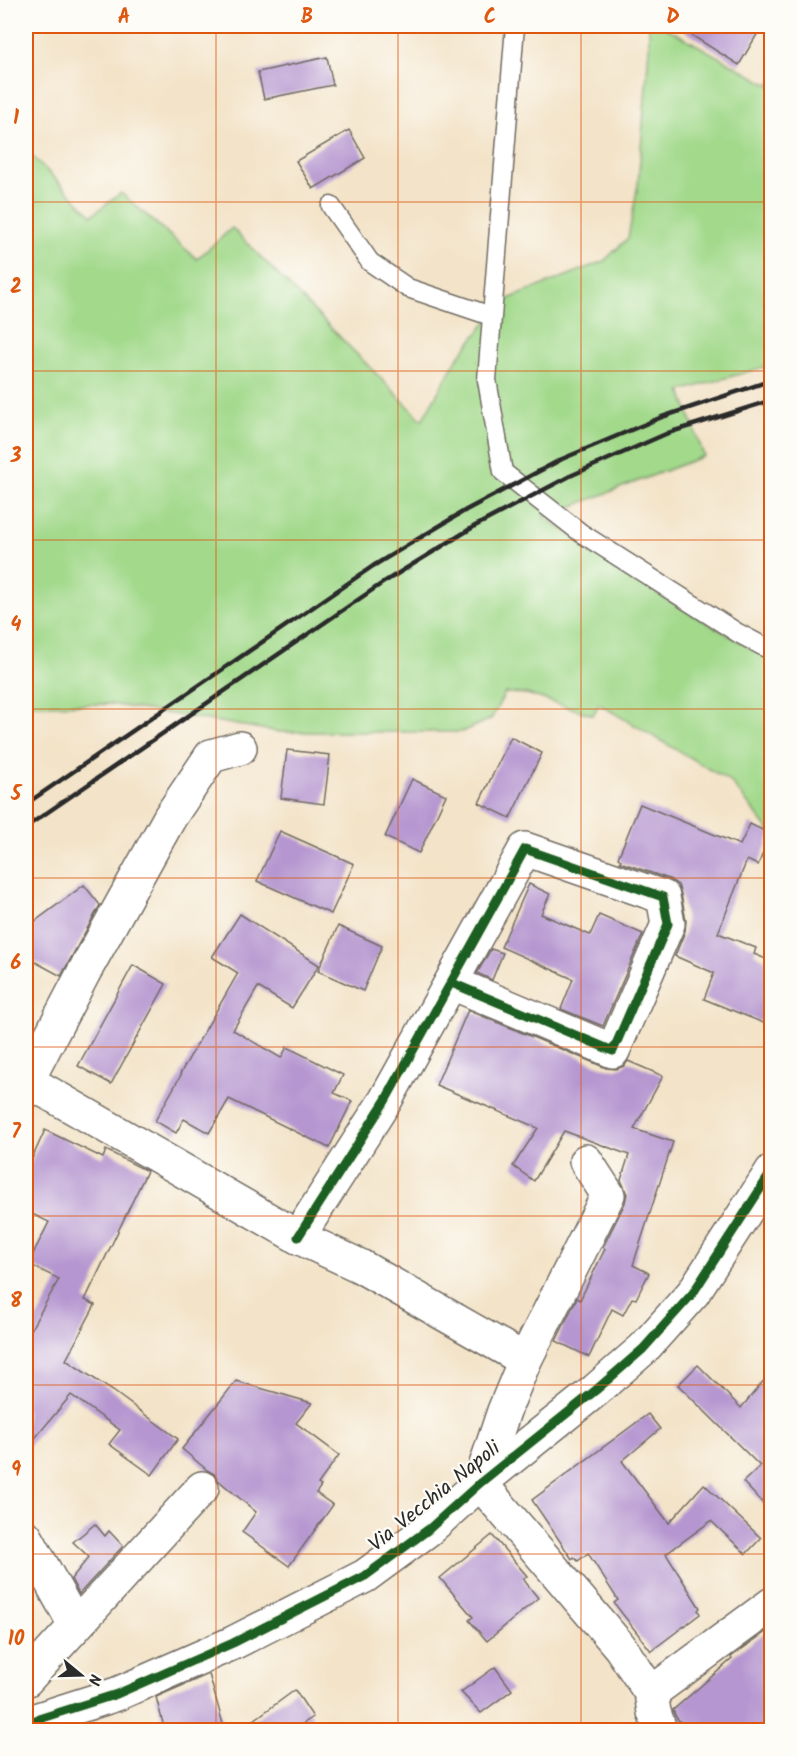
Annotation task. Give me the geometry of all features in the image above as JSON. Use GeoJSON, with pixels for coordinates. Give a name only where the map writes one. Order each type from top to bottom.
{"type":"FeatureCollection","features":[{"type":"Feature","properties":{"kind":"street"},"geometry":{"type":"LineString","coordinates":[[240,748],[211,756],[170,817],[82,974],[26,1081],[298,1237],[360,1266],[525,1360]]}},
{"type":"Feature","properties":{"kind":"street"},"geometry":{"type":"LineString","coordinates":[[298,1237],[386,1101],[525,849],[663,897],[668,924],[613,1051],[452,983]]}},
{"type":"Feature","properties":{"kind":"street"},"geometry":{"type":"LineString","coordinates":[[480,1483],[504,1411],[525,1360],[608,1195],[585,1161]]}},
{"type":"Feature","properties":{"kind":"street","name":"Via Vecchia Napoli"},"geometry":{"type":"LineString","coordinates":[[26,1723],[127,1689],[232,1643],[365,1576],[429,1529],[480,1483],[596,1390],[643,1349],[693,1293],[771,1171]]}},
{"type":"Feature","properties":{"kind":"street","name":"Via Vecchia Napoli"},"geometry":{"type":"LineString","coordinates":[[480,1483],[620,1647],[651,1692],[660,1731]]}},
{"type":"Feature","properties":{"kind":"street"},"geometry":{"type":"LineString","coordinates":[[26,1680],[202,1488]]}},
{"type":"Feature","properties":{"kind":"street"},"geometry":{"type":"LineString","coordinates":[[26,1537],[75,1625]]}},
{"type":"Feature","properties":{"kind":"street"},"geometry":{"type":"LineString","coordinates":[[651,1692],[771,1604]]}},
{"type":"Feature","properties":{"kind":"lane"},"geometry":{"type":"LineString","coordinates":[[514,26],[487,380],[503,472],[581,533],[738,633],[771,651]]}},
{"type":"Feature","properties":{"kind":"lane"},"geometry":{"type":"LineString","coordinates":[[331,206],[370,262],[408,288],[491,316]]}},
{"type":"Feature","properties":{"kind":"green space"},"geometry":{"type":"Polygon","coordinates":[[[649,26],[663,26],[769,85],[771,81],[771,365],[681,391],[704,456],[544,517],[663,597],[771,660],[771,833],[731,782],[599,704],[593,715],[527,694],[505,693],[491,719],[462,732],[280,732],[110,704],[31,705],[26,708],[26,150],[92,215],[121,193],[197,259],[232,228],[422,420],[457,359],[503,301],[604,261],[628,238],[638,185],[649,26]]]}},
{"type":"Feature","properties":{"kind":"building"},"geometry":{"type":"Polygon","coordinates":[[[677,26],[762,26],[739,65],[677,26]]]}},
{"type":"Feature","properties":{"kind":"building"},"geometry":{"type":"Polygon","coordinates":[[[327,57],[333,85],[264,99],[258,72],[327,57]]]}},
{"type":"Feature","properties":{"kind":"building"},"geometry":{"type":"Polygon","coordinates":[[[349,130],[365,158],[313,189],[296,161],[349,130]]]}},
{"type":"Feature","properties":{"kind":"building"},"geometry":{"type":"Polygon","coordinates":[[[511,737],[542,753],[510,818],[479,803],[511,737]]]}},
{"type":"Feature","properties":{"kind":"building"},"geometry":{"type":"Polygon","coordinates":[[[287,750],[330,755],[324,804],[281,798],[287,750]]]}},
{"type":"Feature","properties":{"kind":"building"},"geometry":{"type":"Polygon","coordinates":[[[412,779],[446,795],[419,853],[385,837],[412,779]]]}},
{"type":"Feature","properties":{"kind":"building"},"geometry":{"type":"Polygon","coordinates":[[[640,804],[740,845],[750,824],[771,834],[758,865],[747,860],[718,933],[756,948],[754,954],[771,961],[771,1026],[704,999],[714,973],[675,956],[685,931],[686,921],[678,885],[669,879],[620,862],[618,858],[640,804]]]}},
{"type":"Feature","properties":{"kind":"building"},"geometry":{"type":"Polygon","coordinates":[[[280,831],[354,864],[331,914],[257,881],[280,831]]]}},
{"type":"Feature","properties":{"kind":"building"},"geometry":{"type":"Polygon","coordinates":[[[529,884],[550,894],[541,914],[590,935],[599,915],[643,934],[603,1026],[561,1009],[573,979],[501,947],[529,884]]]}},
{"type":"Feature","properties":{"kind":"building"},"geometry":{"type":"Polygon","coordinates":[[[84,885],[100,905],[61,976],[26,957],[26,928],[84,885]]]}},
{"type":"Feature","properties":{"kind":"building"},"geometry":{"type":"Polygon","coordinates":[[[240,914],[319,965],[292,1008],[258,987],[233,1030],[281,1058],[287,1047],[343,1075],[334,1093],[352,1101],[329,1148],[229,1099],[209,1133],[184,1119],[176,1133],[155,1121],[238,973],[212,957],[240,914]]]}},
{"type":"Feature","properties":{"kind":"building"},"geometry":{"type":"Polygon","coordinates":[[[338,926],[382,946],[363,991],[318,971],[338,926]]]}},
{"type":"Feature","properties":{"kind":"building"},"geometry":{"type":"Polygon","coordinates":[[[491,949],[503,953],[492,980],[477,973],[491,949]]]}},
{"type":"Feature","properties":{"kind":"building"},"geometry":{"type":"Polygon","coordinates":[[[133,965],[166,984],[111,1084],[78,1066],[133,965]]]}},
{"type":"Feature","properties":{"kind":"building"},"geometry":{"type":"Polygon","coordinates":[[[468,1010],[606,1068],[616,1069],[624,1066],[628,1061],[663,1076],[634,1129],[673,1142],[633,1265],[649,1273],[636,1299],[632,1298],[623,1315],[612,1309],[589,1357],[556,1341],[577,1298],[580,1300],[625,1203],[627,1193],[621,1180],[629,1155],[564,1131],[534,1181],[513,1166],[538,1128],[436,1085],[468,1010]]]}},
{"type":"Feature","properties":{"kind":"building"},"geometry":{"type":"Polygon","coordinates":[[[45,1130],[103,1158],[106,1150],[147,1171],[85,1300],[95,1305],[66,1360],[178,1439],[152,1475],[109,1444],[120,1430],[71,1395],[26,1449],[26,1338],[59,1279],[28,1264],[49,1222],[26,1211],[26,1172],[45,1130]]]}},
{"type":"Feature","properties":{"kind":"building"},"geometry":{"type":"Polygon","coordinates":[[[698,1365],[741,1408],[771,1372],[771,1512],[743,1482],[760,1466],[678,1385],[698,1365]]]}},
{"type":"Feature","properties":{"kind":"building"},"geometry":{"type":"Polygon","coordinates":[[[236,1381],[312,1403],[296,1423],[339,1455],[318,1484],[321,1486],[316,1493],[333,1505],[289,1566],[242,1532],[256,1512],[182,1449],[236,1381]]]}},
{"type":"Feature","properties":{"kind":"building"},"geometry":{"type":"Polygon","coordinates":[[[648,1414],[660,1429],[622,1461],[669,1523],[704,1484],[761,1538],[746,1554],[711,1521],[666,1554],[700,1608],[698,1610],[700,1614],[651,1651],[614,1603],[618,1600],[588,1553],[578,1561],[574,1557],[572,1559],[532,1500],[648,1414]]]}},
{"type":"Feature","properties":{"kind":"building"},"geometry":{"type":"Polygon","coordinates":[[[95,1524],[105,1536],[109,1531],[123,1546],[79,1594],[71,1579],[89,1557],[73,1542],[95,1524]]]}},
{"type":"Feature","properties":{"kind":"building"},"geometry":{"type":"Polygon","coordinates":[[[492,1535],[527,1576],[523,1579],[538,1598],[487,1641],[469,1620],[473,1617],[440,1578],[492,1535]]]}},
{"type":"Feature","properties":{"kind":"building"},"geometry":{"type":"Polygon","coordinates":[[[771,1628],[771,1731],[687,1731],[673,1710],[732,1659],[731,1657],[771,1628]]]}},
{"type":"Feature","properties":{"kind":"building"},"geometry":{"type":"Polygon","coordinates":[[[495,1667],[512,1690],[481,1713],[461,1692],[495,1667]]]}},
{"type":"Feature","properties":{"kind":"building"},"geometry":{"type":"Polygon","coordinates":[[[209,1674],[225,1731],[165,1731],[156,1697],[209,1674]]]}},
{"type":"Feature","properties":{"kind":"building"},"geometry":{"type":"Polygon","coordinates":[[[295,1690],[313,1717],[292,1731],[239,1731],[295,1690]]]}},
{"type":"Feature","properties":{"kind":"railway"},"geometry":{"type":"LineString","coordinates":[[26,804],[373,566],[466,510],[562,459],[662,417],[772,380]]}},
{"type":"Feature","properties":{"kind":"railway"},"geometry":{"type":"LineString","coordinates":[[26,827],[384,582],[475,526],[570,476],[668,433],[772,400]]}},
{"type":"Feature","properties":{"kind":"cycle path"},"geometry":{"type":"LineString","coordinates":[[298,1237],[385,1101],[525,849],[663,897],[668,924],[613,1051],[452,983]]}},
{"type":"Feature","properties":{"kind":"cycle path"},"geometry":{"type":"LineString","coordinates":[[26,1723],[117,1694],[233,1643],[365,1576],[429,1529],[480,1483],[596,1390],[643,1349],[693,1293],[772,1171]]}}]}
